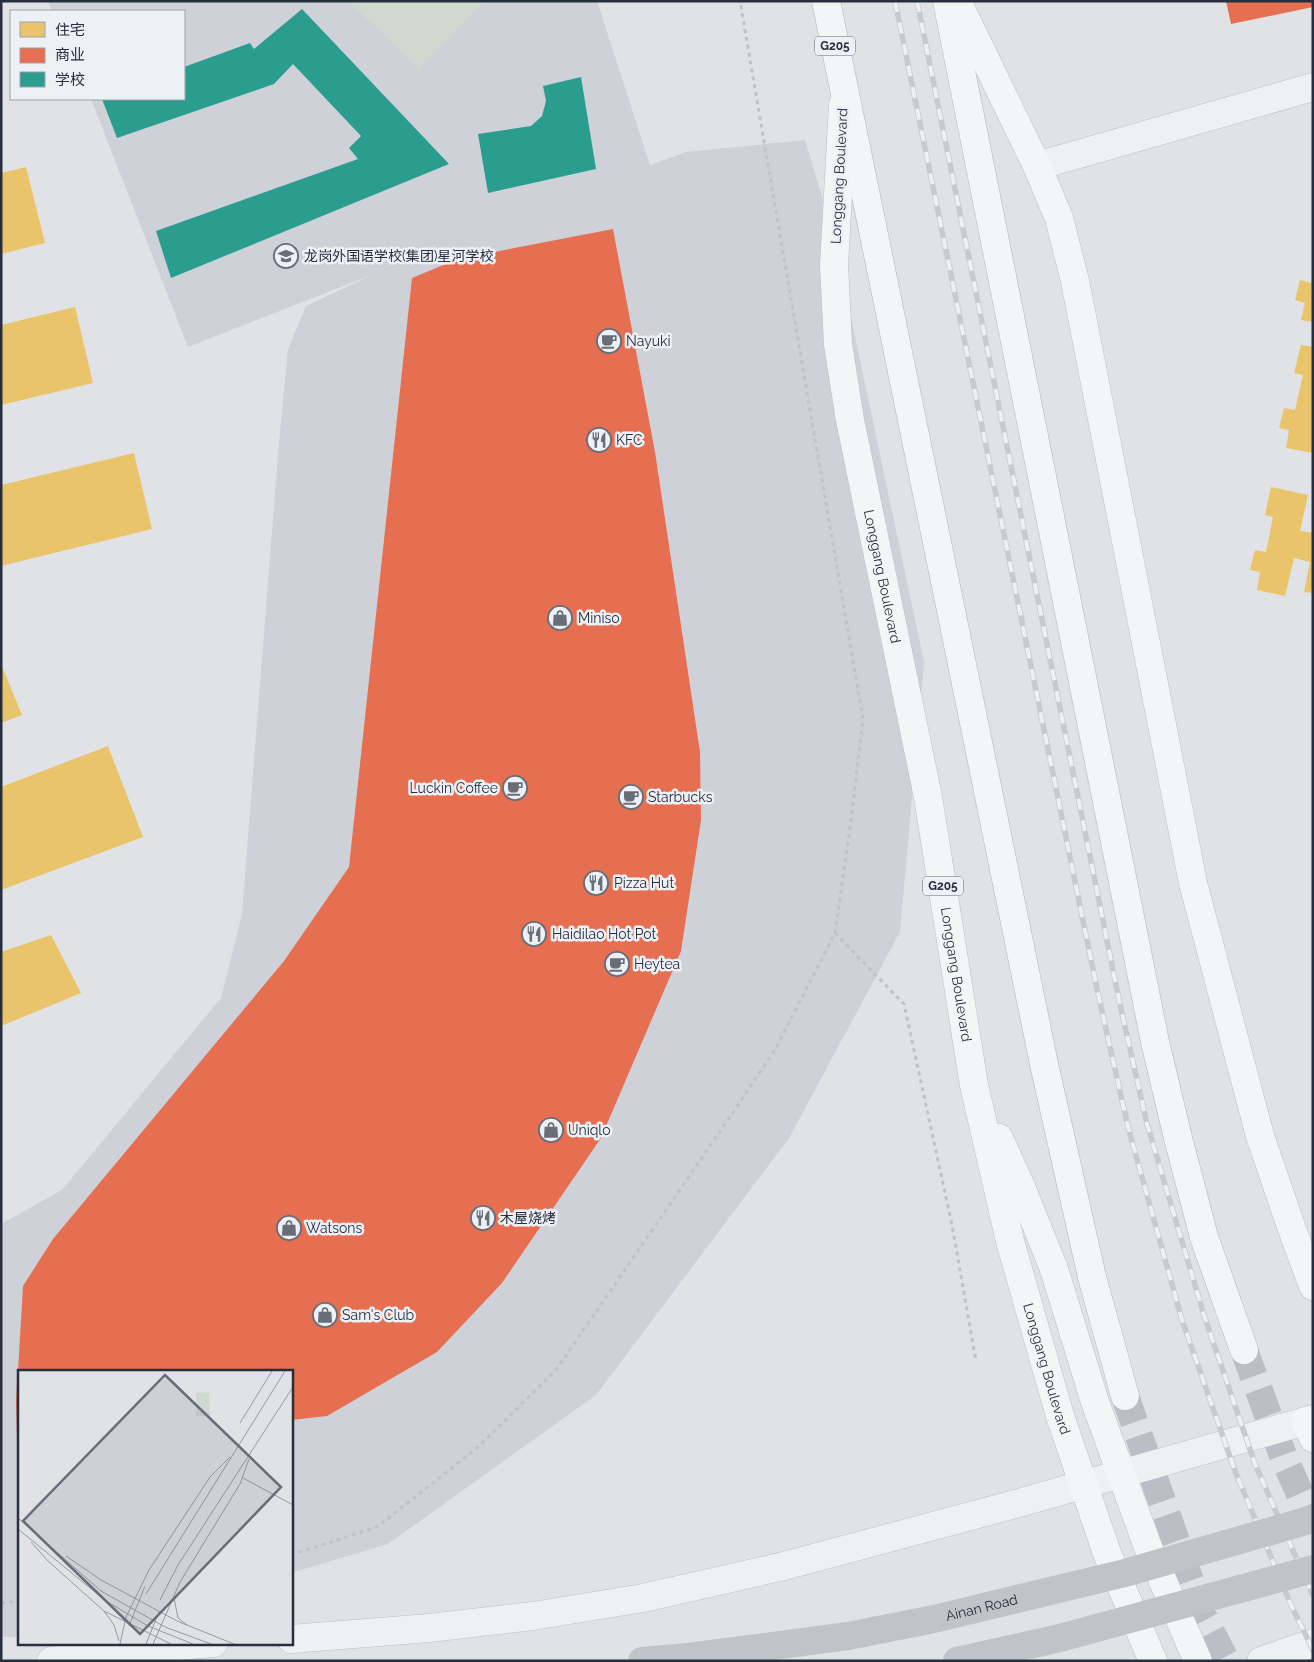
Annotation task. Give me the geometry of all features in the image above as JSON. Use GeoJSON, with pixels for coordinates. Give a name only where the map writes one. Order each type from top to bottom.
{"type":"FeatureCollection","features":[{"type":"Feature","properties":{"kind":"main road","name":"Longgang Boulevard"},"geometry":{"type":"LineString","coordinates":[[826,1],[1044,1064],[1092,1278],[1125,1396]]}},
{"type":"Feature","properties":{"kind":"main road"},"geometry":{"type":"LineString","coordinates":[[948,1],[1155,1042],[1204,1237],[1244,1350]]}},
{"type":"Feature","properties":{"kind":"main road"},"geometry":{"type":"LineString","coordinates":[[957,1],[1037,166],[1059,218],[1075,281],[1193,883],[1260,1136],[1313,1286]]}},
{"type":"Feature","properties":{"kind":"main road","name":"Longgang Boulevard"},"geometry":{"type":"LineString","coordinates":[[844,91],[834,266],[838,344],[850,420],[928,797],[974,1085],[1010,1241],[1060,1416],[1082,1485],[1107,1553],[1152,1661]]}},
{"type":"Feature","properties":{"kind":"main road"},"geometry":{"type":"LineString","coordinates":[[974,1085],[1021,1188],[1054,1269],[1095,1402],[1148,1547],[1198,1661]]}},
{"type":"Feature","properties":{"kind":"main road"},"geometry":{"type":"LineString","coordinates":[[1293,1232],[1313,1257]]}},
{"type":"Feature","properties":{"kind":"main road","name":"Ainan Road"},"geometry":{"type":"LineString","coordinates":[[642,1661],[688,1657],[848,1636],[934,1619],[1125,1573],[1313,1519]]}},
{"type":"Feature","properties":{"kind":"main road"},"geometry":{"type":"LineString","coordinates":[[957,1661],[1060,1638],[1313,1569]]}},
{"type":"Feature","properties":{"kind":"street"},"geometry":{"type":"LineString","coordinates":[[1037,166],[1313,87]]}},
{"type":"Feature","properties":{"kind":"street"},"geometry":{"type":"LineString","coordinates":[[292,1639],[428,1628],[533,1616],[643,1598],[784,1566],[1122,1474],[1311,1426]]}},
{"type":"Feature","properties":{"kind":"street"},"geometry":{"type":"LineString","coordinates":[[1262,1661],[1313,1643]]}},
{"type":"Feature","properties":{"kind":"street"},"geometry":{"type":"LineString","coordinates":[[51,1661],[119,1651],[202,1644]]}},
{"type":"Feature","properties":{"kind":"path"},"geometry":{"type":"LineString","coordinates":[[292,1555],[377,1527],[477,1448],[556,1370],[776,1048],[835,933],[863,719],[740,1]]}},
{"type":"Feature","properties":{"kind":"path"},"geometry":{"type":"LineString","coordinates":[[835,933],[904,1004],[952,1225],[976,1361]]}},
{"type":"Feature","properties":{"kind":"path"},"geometry":{"type":"LineString","coordinates":[[1,1603],[18,1601]]}},
{"type":"Feature","properties":{"kind":"shaded area"},"geometry":{"type":"Polygon","coordinates":[[[47,1],[597,1],[650,165],[686,152],[805,140],[833,233],[924,662],[900,932],[789,1138],[596,1395],[388,1544],[292,1573],[292,1370],[18,1370],[18,1637],[1,1637],[1,1224],[62,1190],[221,998],[242,914],[288,349],[306,306],[374,274],[188,347],[91,100],[185,100],[185,10],[52,10],[47,1]]]}},
{"type":"Feature","properties":{"kind":"shaded area"},"geometry":{"type":"Polygon","coordinates":[[[348,1],[485,1],[419,69],[348,1]]]}},
{"type":"Feature","properties":{"kind":"building: 住宅"},"geometry":{"type":"Polygon","coordinates":[[[1235,1],[1276,1],[1276,2],[1237,10],[1235,1]]]}},
{"type":"Feature","properties":{"kind":"building: 住宅"},"geometry":{"type":"Polygon","coordinates":[[[26,167],[45,243],[1,254],[1,173],[26,167]]]}},
{"type":"Feature","properties":{"kind":"building: 住宅"},"geometry":{"type":"Polygon","coordinates":[[[1312,278],[1313,322],[1301,320],[1305,303],[1295,300],[1300,280],[1311,283],[1312,278]]]}},
{"type":"Feature","properties":{"kind":"building: 住宅"},"geometry":{"type":"Polygon","coordinates":[[[75,307],[93,383],[1,405],[1,325],[75,307]]]}},
{"type":"Feature","properties":{"kind":"building: 住宅"},"geometry":{"type":"Polygon","coordinates":[[[1301,345],[1313,347],[1313,453],[1286,448],[1289,430],[1279,428],[1284,408],[1295,410],[1303,375],[1294,373],[1301,345]]]}},
{"type":"Feature","properties":{"kind":"building: 住宅"},"geometry":{"type":"Polygon","coordinates":[[[134,453],[152,529],[1,566],[1,485],[134,453]]]}},
{"type":"Feature","properties":{"kind":"building: 住宅"},"geometry":{"type":"Polygon","coordinates":[[[1271,487],[1308,495],[1300,531],[1313,533],[1313,593],[1304,592],[1310,562],[1294,558],[1285,596],[1257,590],[1260,572],[1250,570],[1255,550],[1266,552],[1273,517],[1265,515],[1271,487]]]}},
{"type":"Feature","properties":{"kind":"building: 住宅"},"geometry":{"type":"Polygon","coordinates":[[[1,664],[22,715],[1,723],[1,664]]]}},
{"type":"Feature","properties":{"kind":"building: 住宅"},"geometry":{"type":"Polygon","coordinates":[[[108,746],[143,837],[1,890],[1,787],[108,746]]]}},
{"type":"Feature","properties":{"kind":"building: 住宅"},"geometry":{"type":"Polygon","coordinates":[[[51,935],[81,993],[1,1026],[1,952],[51,935]]]}},
{"type":"Feature","properties":{"kind":"building: 商业"},"geometry":{"type":"Polygon","coordinates":[[[1226,1],[1313,1],[1313,7],[1231,24],[1226,1]]]}},
{"type":"Feature","properties":{"kind":"building: 商业"},"geometry":{"type":"Polygon","coordinates":[[[613,229],[655,452],[700,752],[701,820],[681,951],[601,1138],[502,1283],[437,1352],[327,1416],[292,1420],[292,1370],[18,1370],[23,1286],[53,1239],[284,961],[349,867],[412,278],[458,259],[613,229]]]}},
{"type":"Feature","properties":{"kind":"building: 商业"},"geometry":{"type":"Polygon","coordinates":[[[18,1381],[18,1441],[17,1441],[16,1403],[18,1381]]]}},
{"type":"Feature","properties":{"kind":"building: 学校"},"geometry":{"type":"Polygon","coordinates":[[[302,9],[449,164],[171,278],[156,231],[358,159],[349,148],[361,136],[293,64],[274,84],[117,138],[102,100],[185,100],[185,67],[250,43],[254,49],[302,9]]]}},
{"type":"Feature","properties":{"kind":"building: 学校"},"geometry":{"type":"Polygon","coordinates":[[[581,77],[596,169],[488,193],[478,134],[531,126],[542,116],[546,101],[543,86],[581,77]]]}},
{"type":"Feature","properties":{"kind":"tunnel"},"geometry":{"type":"LineString","coordinates":[[1244,1350],[1284,1458],[1313,1523]]}},
{"type":"Feature","properties":{"kind":"tunnel"},"geometry":{"type":"LineString","coordinates":[[1125,1396],[1202,1615],[1226,1661]]}},
{"type":"Feature","properties":{"kind":"railway"},"geometry":{"type":"LineString","coordinates":[[895,1],[1097,989],[1128,1127],[1182,1320],[1235,1471],[1291,1605],[1313,1650]]}},
{"type":"Feature","properties":{"kind":"railway"},"geometry":{"type":"LineString","coordinates":[[917,1],[1119,1000],[1147,1124],[1203,1312],[1255,1464],[1313,1596]]}},
{"type":"Feature","properties":{"kind":"place","name":"龙岗外国语学校(集团)星河学校"},"geometry":{"type":"Point","coordinates":[286,256]}},
{"type":"Feature","properties":{"kind":"place","name":"Nayuki"},"geometry":{"type":"Point","coordinates":[609,341]}},
{"type":"Feature","properties":{"kind":"place","name":"KFC"},"geometry":{"type":"Point","coordinates":[599,440]}},
{"type":"Feature","properties":{"kind":"place","name":"Miniso"},"geometry":{"type":"Point","coordinates":[560,618]}},
{"type":"Feature","properties":{"kind":"place","name":"Luckin Coffee"},"geometry":{"type":"Point","coordinates":[515,788]}},
{"type":"Feature","properties":{"kind":"place","name":"Starbucks"},"geometry":{"type":"Point","coordinates":[631,797]}},
{"type":"Feature","properties":{"kind":"place","name":"Pizza Hut"},"geometry":{"type":"Point","coordinates":[596,883]}},
{"type":"Feature","properties":{"kind":"place","name":"Haidilao Hot Pot"},"geometry":{"type":"Point","coordinates":[534,934]}},
{"type":"Feature","properties":{"kind":"place","name":"Heytea"},"geometry":{"type":"Point","coordinates":[617,964]}},
{"type":"Feature","properties":{"kind":"place","name":"Uniqlo"},"geometry":{"type":"Point","coordinates":[551,1130]}},
{"type":"Feature","properties":{"kind":"place","name":"木屋烧烤"},"geometry":{"type":"Point","coordinates":[483,1218]}},
{"type":"Feature","properties":{"kind":"place","name":"Watsons"},"geometry":{"type":"Point","coordinates":[289,1228]}},
{"type":"Feature","properties":{"kind":"place","name":"Sam's Club"},"geometry":{"type":"Point","coordinates":[325,1315]}}]}
